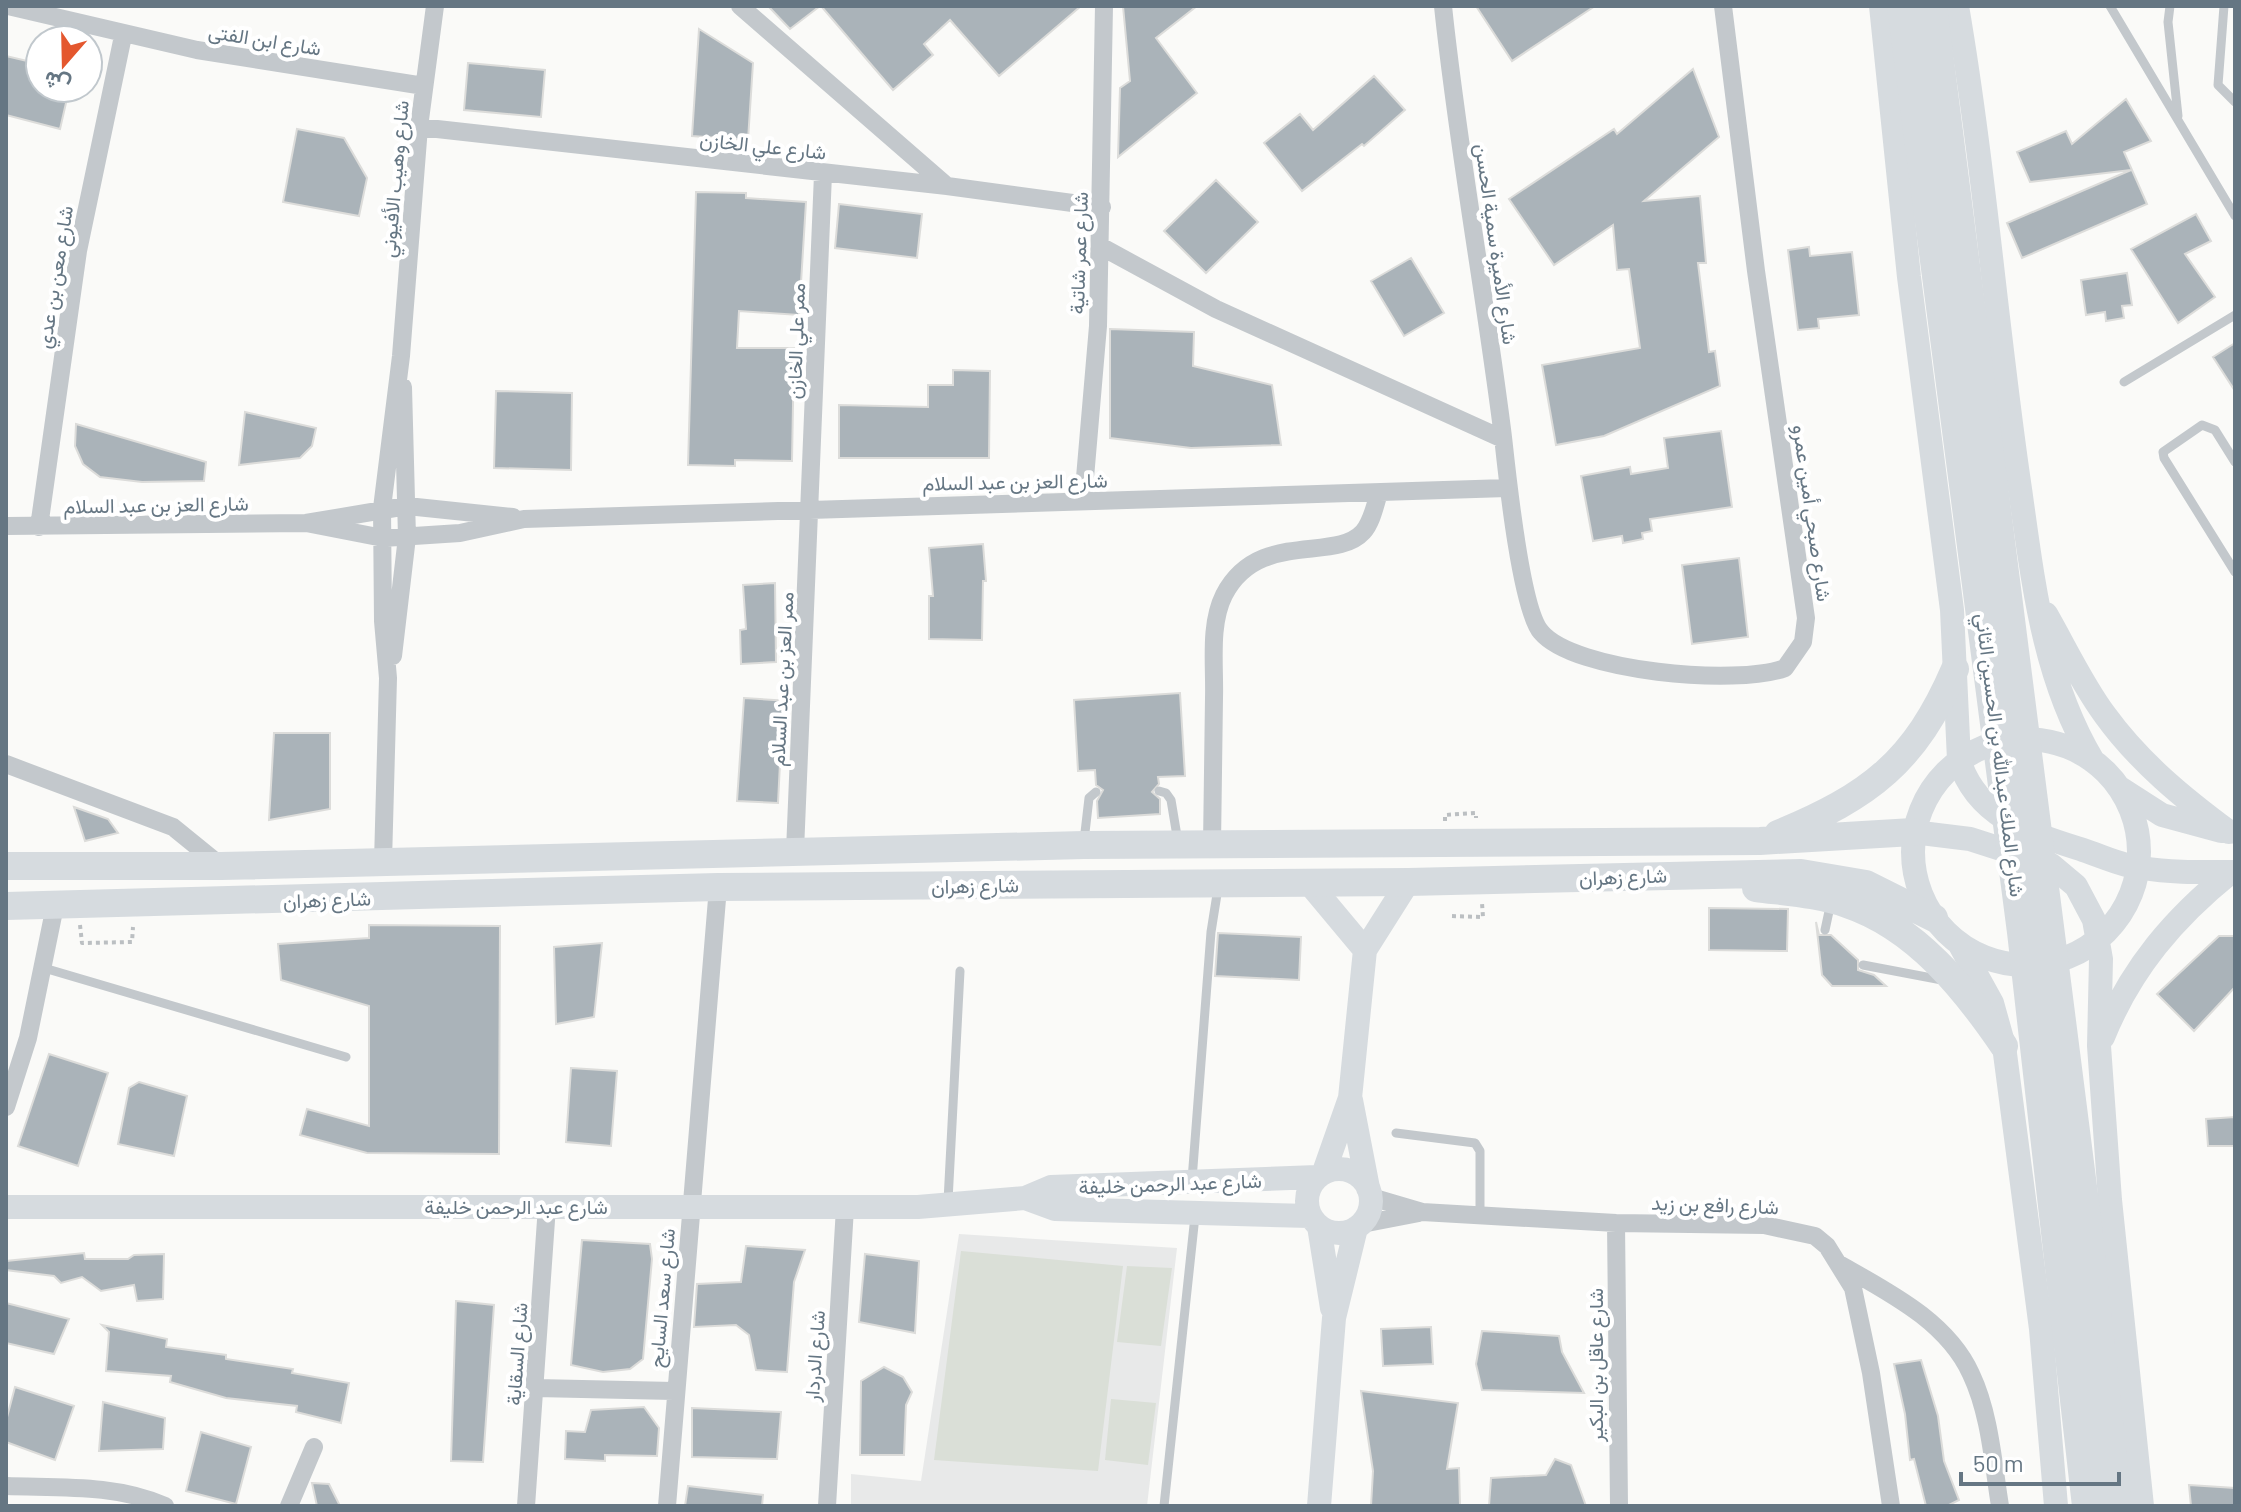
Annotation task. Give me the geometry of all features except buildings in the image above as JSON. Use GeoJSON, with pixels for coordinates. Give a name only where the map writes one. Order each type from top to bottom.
{"type":"FeatureCollection","features":[{"type":"Feature","properties":{"kind":"highway","name":"شارع الملك عبدالله بن الحسين الثاني"},"geometry":{"type":"LineString","coordinates":[[1919,17],[2088,1506]]}},
{"type":"Feature","properties":{"kind":"highway","name":"شارع الملك عبدالله بن الحسين الثاني"},"geometry":{"type":"LineString","coordinates":[[1919,17],[2086,1226],[2116,1506]]}},
{"type":"Feature","properties":{"kind":"main road"},"geometry":{"type":"LineString","coordinates":[[1881,6],[1896,169],[1955,659],[1959,760],[1973,792],[2004,819],[2050,839],[2138,868],[2233,872]]}},
{"type":"Feature","properties":{"kind":"main road"},"geometry":{"type":"LineString","coordinates":[[1957,6],[2012,436],[2044,642],[2069,719],[2093,761],[2118,787],[2131,809],[2137,834],[2138,868],[2127,903],[2099,939],[2056,961],[2022,965],[1989,958],[1959,943]]}},
{"type":"Feature","properties":{"kind":"main road"},"geometry":{"type":"LineString","coordinates":[[2038,601],[2103,712],[2128,744],[2182,798],[2232,832]]}},
{"type":"Feature","properties":{"kind":"main road"},"geometry":{"type":"LineString","coordinates":[[1955,659],[1975,670],[2000,674],[2021,669],[2044,642]]}},
{"type":"Feature","properties":{"kind":"main road"},"geometry":{"type":"LineString","coordinates":[[1760,841],[1849,800],[1888,771],[1924,731],[1955,659]]}},
{"type":"Feature","properties":{"kind":"main road"},"geometry":{"type":"LineString","coordinates":[[2056,1506],[2041,1329],[2004,1046],[1992,1003],[1959,943],[1934,918],[1921,896],[1914,871],[1913,832],[1918,814],[1934,785],[1959,760],[1997,743],[2030,739],[2064,745],[2093,761]]}},
{"type":"Feature","properties":{"kind":"main road"},"geometry":{"type":"LineString","coordinates":[[2118,787],[2171,819],[2232,832]]}},
{"type":"Feature","properties":{"kind":"main road"},"geometry":{"type":"LineString","coordinates":[[1913,832],[1970,839],[2051,865],[2065,874],[2083,894],[2099,939],[2099,1046],[2110,1200],[2142,1506]]}},
{"type":"Feature","properties":{"kind":"main road","name":"شارع زهران"},"geometry":{"type":"LineString","coordinates":[[6,866],[221,866],[1084,845],[1760,841],[1913,832]]}},
{"type":"Feature","properties":{"kind":"main road"},"geometry":{"type":"LineString","coordinates":[[2099,1046],[2129,984],[2164,932],[2233,872]]}},
{"type":"Feature","properties":{"kind":"main road"},"geometry":{"type":"LineString","coordinates":[[1661,874],[1831,899],[1887,922],[1957,982],[2004,1046]]}},
{"type":"Feature","properties":{"kind":"main road","name":"شارع زهران"},"geometry":{"type":"LineString","coordinates":[[6,906],[718,887],[1408,882],[1661,874],[1832,876],[1895,896],[1934,918]]}},
{"type":"Feature","properties":{"kind":"main road"},"geometry":{"type":"LineString","coordinates":[[1334,1318],[1307,1196],[1320,1175],[1350,1098],[1365,950],[1408,882]]}},
{"type":"Feature","properties":{"kind":"main road"},"geometry":{"type":"LineString","coordinates":[[1309,883],[1365,950]]}},
{"type":"Feature","properties":{"kind":"main road"},"geometry":{"type":"LineString","coordinates":[[2004,1046],[2019,1018],[2028,1012],[2045,1011],[2074,1024],[2099,1046]]}},
{"type":"Feature","properties":{"kind":"main road"},"geometry":{"type":"LineString","coordinates":[[1319,1506],[1334,1318],[1359,1226],[1368,1216],[1370,1193],[1350,1098]]}},
{"type":"Feature","properties":{"kind":"main road"},"geometry":{"type":"LineString","coordinates":[[1320,1175],[1350,1171],[1370,1193]]}},
{"type":"Feature","properties":{"kind":"main road","name":"شارع عبد الرحمن خليفة"},"geometry":{"type":"LineString","coordinates":[[6,1207],[845,1208],[948,1205],[1025,1198],[1051,1187],[1320,1175]]}},
{"type":"Feature","properties":{"kind":"main road","name":"شارع عبد الرحمن خليفة"},"geometry":{"type":"LineString","coordinates":[[1025,1198],[1055,1209],[1195,1212],[1314,1221]]}},
{"type":"Feature","properties":{"kind":"main road"},"geometry":{"type":"LineString","coordinates":[[1314,1221],[1337,1233],[1359,1226]]}},
{"type":"Feature","properties":{"kind":"street","name":"شارع ابن الفتى"},"geometry":{"type":"LineString","coordinates":[[8,6],[123,36],[424,86]]}},
{"type":"Feature","properties":{"kind":"street","name":"شارع وهيب الأفيوني"},"geometry":{"type":"LineString","coordinates":[[383,862],[388,678],[383,621],[382,508],[401,356],[419,127],[435,6]]}},
{"type":"Feature","properties":{"kind":"street"},"geometry":{"type":"LineString","coordinates":[[740,6],[947,186]]}},
{"type":"Feature","properties":{"kind":"street","name":"شارع عمر شاتية"},"geometry":{"type":"LineString","coordinates":[[1083,501],[1098,326],[1104,6]]}},
{"type":"Feature","properties":{"kind":"street","name":"شارع الأميرة سمية الحسن"},"geometry":{"type":"LineString","coordinates":[[1443,6],[1503,439],[1507,488]]}},
{"type":"Feature","properties":{"kind":"street","name":"شارع صبحي أمين عمرو"},"geometry":{"type":"LineString","coordinates":[[1507,488],[1532,617],[1549,641],[1588,660],[1691,675],[1728,677],[1775,672],[1795,658],[1803,642],[1806,618],[1723,6]]}},
{"type":"Feature","properties":{"kind":"street","name":"شارع معن بن عدي"},"geometry":{"type":"LineString","coordinates":[[39,527],[78,251],[123,36]]}},
{"type":"Feature","properties":{"kind":"street","name":"شارع علي الخازن"},"geometry":{"type":"LineString","coordinates":[[419,127],[947,186],[1102,207]]}},
{"type":"Feature","properties":{"kind":"street","name":"ممر علي الخازن"},"geometry":{"type":"LineString","coordinates":[[811,510],[823,174]]}},
{"type":"Feature","properties":{"kind":"street"},"geometry":{"type":"LineString","coordinates":[[1100,246],[1216,309],[1503,439]]}},
{"type":"Feature","properties":{"kind":"street","name":"شارع وهيب الأفيوني"},"geometry":{"type":"LineString","coordinates":[[388,678],[400,616],[407,537],[407,435],[401,356]]}},
{"type":"Feature","properties":{"kind":"street","name":"شارع العز بن عبد السلام"},"geometry":{"type":"LineString","coordinates":[[6,526],[306,523],[407,506],[458,509],[524,519],[1507,488]]}},
{"type":"Feature","properties":{"kind":"street"},"geometry":{"type":"LineString","coordinates":[[1212,845],[1215,635],[1225,594],[1243,571],[1268,556],[1343,543],[1359,535],[1369,524],[1379,493]]}},
{"type":"Feature","properties":{"kind":"street","name":"ممر العز بن عبد السلام"},"geometry":{"type":"LineString","coordinates":[[795,851],[811,510]]}},
{"type":"Feature","properties":{"kind":"street","name":"شارع العز بن عبد السلام"},"geometry":{"type":"LineString","coordinates":[[306,523],[383,538],[460,533],[524,519]]}},
{"type":"Feature","properties":{"kind":"street"},"geometry":{"type":"LineString","coordinates":[[6,764],[173,827],[221,866]]}},
{"type":"Feature","properties":{"kind":"street","name":"شارع سعد السايح"},"geometry":{"type":"LineString","coordinates":[[667,1506],[674,1391],[718,887]]}},
{"type":"Feature","properties":{"kind":"street"},"geometry":{"type":"LineString","coordinates":[[6,1107],[28,1038],[55,906]]}},
{"type":"Feature","properties":{"kind":"street","name":"شارع رافع بن زيد"},"geometry":{"type":"LineString","coordinates":[[1370,1193],[1422,1212],[1616,1223],[1785,1227],[1815,1236],[1841,1265],[1853,1288],[1891,1506]]}},
{"type":"Feature","properties":{"kind":"street","name":"شارع السقاية"},"geometry":{"type":"LineString","coordinates":[[526,1506],[547,1206]]}},
{"type":"Feature","properties":{"kind":"street","name":"شارع الدردار"},"geometry":{"type":"LineString","coordinates":[[827,1506],[845,1208]]}},
{"type":"Feature","properties":{"kind":"street","name":"شارع رافع بن زيد"},"geometry":{"type":"LineString","coordinates":[[1359,1226],[1422,1212]]}},
{"type":"Feature","properties":{"kind":"street","name":"شارع عاقل بن البكير"},"geometry":{"type":"LineString","coordinates":[[1616,1223],[1619,1506]]}},
{"type":"Feature","properties":{"kind":"street"},"geometry":{"type":"LineString","coordinates":[[1841,1265],[1899,1298],[1947,1338],[1971,1373],[1985,1418],[2000,1506]]}},
{"type":"Feature","properties":{"kind":"street"},"geometry":{"type":"LineString","coordinates":[[536,1388],[674,1391]]}},
{"type":"Feature","properties":{"kind":"street"},"geometry":{"type":"LineString","coordinates":[[289,1506],[314,1447]]}},
{"type":"Feature","properties":{"kind":"street"},"geometry":{"type":"LineString","coordinates":[[6,1486],[103,1490],[135,1495],[165,1506]]}},
{"type":"Feature","properties":{"kind":"lane"},"geometry":{"type":"LineString","coordinates":[[2110,6],[2235,216]]}},
{"type":"Feature","properties":{"kind":"lane"},"geometry":{"type":"LineString","coordinates":[[2170,6],[2168,22],[2178,120]]}},
{"type":"Feature","properties":{"kind":"lane"},"geometry":{"type":"LineString","coordinates":[[2224,6],[2218,85],[2235,102]]}},
{"type":"Feature","properties":{"kind":"lane"},"geometry":{"type":"LineString","coordinates":[[2124,382],[2235,315]]}},
{"type":"Feature","properties":{"kind":"lane"},"geometry":{"type":"LineString","coordinates":[[2235,462],[2215,430],[2202,425],[2163,452],[2235,572]]}},
{"type":"Feature","properties":{"kind":"lane"},"geometry":{"type":"LineString","coordinates":[[1159,791],[1166,793],[1171,800],[1178,845]]}},
{"type":"Feature","properties":{"kind":"lane"},"geometry":{"type":"LineString","coordinates":[[1084,845],[1089,798],[1096,792]]}},
{"type":"Feature","properties":{"kind":"lane"},"geometry":{"type":"LineString","coordinates":[[1192,1183],[1211,932],[1219,882]]}},
{"type":"Feature","properties":{"kind":"lane"},"geometry":{"type":"LineString","coordinates":[[1825,930],[1831,899]]}},
{"type":"Feature","properties":{"kind":"lane"},"geometry":{"type":"LineString","coordinates":[[1863,965],[1957,982]]}},
{"type":"Feature","properties":{"kind":"lane"},"geometry":{"type":"LineString","coordinates":[[44,968],[346,1057]]}},
{"type":"Feature","properties":{"kind":"lane"},"geometry":{"type":"LineString","coordinates":[[948,1205],[960,971]]}},
{"type":"Feature","properties":{"kind":"lane"},"geometry":{"type":"LineString","coordinates":[[1396,1133],[1475,1143],[1480,1151],[1480,1216]]}},
{"type":"Feature","properties":{"kind":"lane"},"geometry":{"type":"LineString","coordinates":[[1164,1506],[1195,1212]]}},
{"type":"Feature","properties":{"kind":"path"},"geometry":{"type":"LineString","coordinates":[[1445,815],[1476,813]]}},
{"type":"Feature","properties":{"kind":"path"},"geometry":{"type":"LineString","coordinates":[[1452,916],[1483,917]]}},
{"type":"Feature","properties":{"kind":"path"},"geometry":{"type":"LineString","coordinates":[[82,943],[132,942]]}},
{"type":"Feature","properties":{"kind":"shaded area"},"geometry":{"type":"Polygon","coordinates":[[[959,1234],[1177,1248],[1147,1506],[851,1506],[851,1474],[921,1481],[959,1234]]]}},
{"type":"Feature","properties":{"kind":"shaded area"},"geometry":{"type":"Polygon","coordinates":[[[961,1251],[1123,1266],[1098,1471],[934,1460],[961,1251]]]}},
{"type":"Feature","properties":{"kind":"shaded area"},"geometry":{"type":"Polygon","coordinates":[[[1127,1266],[1172,1268],[1161,1346],[1117,1342],[1127,1266]]]}},
{"type":"Feature","properties":{"kind":"shaded area"},"geometry":{"type":"Polygon","coordinates":[[[1111,1399],[1156,1403],[1148,1465],[1105,1460],[1111,1399]]]}}]}
